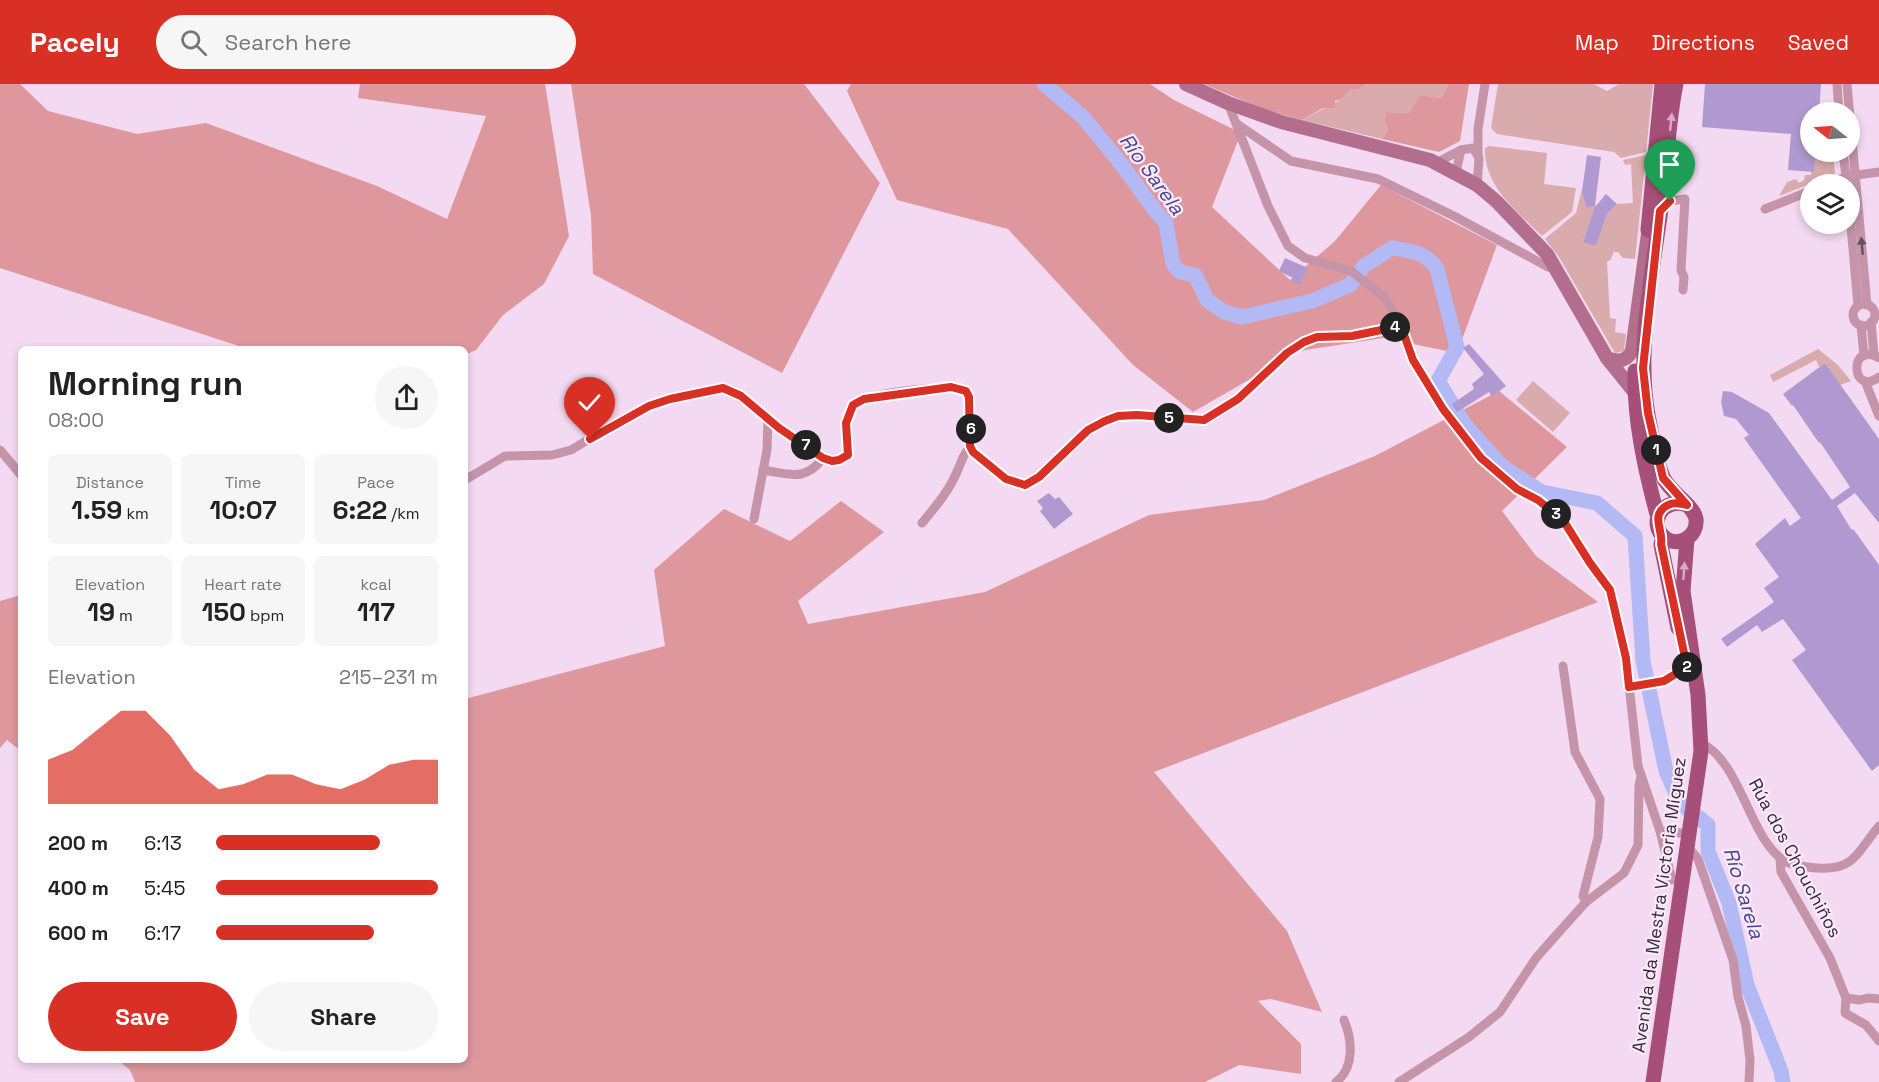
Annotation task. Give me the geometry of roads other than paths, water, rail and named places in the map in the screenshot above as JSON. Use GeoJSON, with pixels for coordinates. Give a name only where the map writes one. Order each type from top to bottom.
{"type":"FeatureCollection","features":[{"type":"Feature","properties":{"kind":"main road"},"geometry":{"type":"LineString","coordinates":[[1662,84],[1639,364],[1663,478],[1692,510],[1696,520],[1694,531],[1687,539],[1672,541],[1663,536],[1657,524],[1660,512],[1669,504],[1687,505]]}},
{"type":"Feature","properties":{"kind":"main road"},"geometry":{"type":"LineString","coordinates":[[1658,518],[1646,472],[1635,393],[1676,84]]}},
{"type":"Feature","properties":{"kind":"main road","name":"Avenida da Mestra Victoria Míguez"},"geometry":{"type":"LineString","coordinates":[[1663,536],[1661,544],[1701,738]]}},
{"type":"Feature","properties":{"kind":"main road","name":"Avenida da Mestra Victoria Míguez"},"geometry":{"type":"LineString","coordinates":[[1653,1082],[1695,802],[1701,738],[1683,591],[1687,539]]}},
{"type":"Feature","properties":{"kind":"street"},"geometry":{"type":"LineString","coordinates":[[1186,84],[1228,103],[1281,122],[1437,163],[1477,185],[1540,246],[1557,268],[1629,402],[1640,436]]}},
{"type":"Feature","properties":{"kind":"street"},"geometry":{"type":"LineString","coordinates":[[1477,185],[1478,129],[1485,84]]}},
{"type":"Feature","properties":{"kind":"street"},"geometry":{"type":"LineString","coordinates":[[1837,84],[1838,102]]}},
{"type":"Feature","properties":{"kind":"street"},"geometry":{"type":"LineString","coordinates":[[1847,84],[1849,174]]}},
{"type":"Feature","properties":{"kind":"street"},"geometry":{"type":"LineString","coordinates":[[1228,103],[1268,206],[1288,246],[1305,258],[1351,271],[1385,298],[1401,326],[1413,360],[1443,409],[1481,458],[1517,489],[1538,500],[1563,520],[1610,590],[1632,687],[1634,738],[1642,777],[1660,831],[1672,880]]}},
{"type":"Feature","properties":{"kind":"street"},"geometry":{"type":"LineString","coordinates":[[1237,124],[1291,161],[1378,179],[1454,216],[1548,267],[1557,268]]}},
{"type":"Feature","properties":{"kind":"street"},"geometry":{"type":"LineString","coordinates":[[1456,172],[1463,149],[1478,129]]}},
{"type":"Feature","properties":{"kind":"street"},"geometry":{"type":"LineString","coordinates":[[1437,163],[1463,149],[1473,148],[1478,154]]}},
{"type":"Feature","properties":{"kind":"street"},"geometry":{"type":"LineString","coordinates":[[1666,163],[1669,190],[1684,199],[1680,270],[1684,278],[1683,290]]}},
{"type":"Feature","properties":{"kind":"street"},"geometry":{"type":"LineString","coordinates":[[1860,176],[1879,172]]}},
{"type":"Feature","properties":{"kind":"street"},"geometry":{"type":"LineString","coordinates":[[1765,209],[1800,195]]}},
{"type":"Feature","properties":{"kind":"street"},"geometry":{"type":"LineString","coordinates":[[1660,211],[1667,202],[1679,198]]}},
{"type":"Feature","properties":{"kind":"street"},"geometry":{"type":"LineString","coordinates":[[1607,358],[1621,361],[1628,358],[1632,351],[1648,234]]}},
{"type":"Feature","properties":{"kind":"street"},"geometry":{"type":"LineString","coordinates":[[1853,234],[1862,305]]}},
{"type":"Feature","properties":{"kind":"street"},"geometry":{"type":"LineString","coordinates":[[1855,234],[1862,305],[1853,315],[1855,321],[1861,325],[1872,356]]}},
{"type":"Feature","properties":{"kind":"street"},"geometry":{"type":"LineString","coordinates":[[1862,305],[1873,309],[1875,317],[1872,356]]}},
{"type":"Feature","properties":{"kind":"street"},"geometry":{"type":"LineString","coordinates":[[1861,325],[1875,317]]}},
{"type":"Feature","properties":{"kind":"street"},"geometry":{"type":"LineString","coordinates":[[468,478],[506,456],[552,455],[571,450],[649,406],[670,399],[723,388],[741,396],[768,419],[823,458],[832,461],[839,460],[848,455],[848,414],[853,405],[859,401],[888,394],[951,387],[966,391],[969,397],[971,447],[977,457],[1006,479],[1025,485],[1039,477],[1088,430],[1105,421],[1118,416],[1137,415],[1204,420],[1238,399],[1287,353],[1304,342],[1317,337],[1352,336],[1401,326]]}},
{"type":"Feature","properties":{"kind":"street"},"geometry":{"type":"LineString","coordinates":[[1872,356],[1858,361],[1856,368],[1858,376],[1874,382],[1879,416]]}},
{"type":"Feature","properties":{"kind":"street"},"geometry":{"type":"LineString","coordinates":[[1607,358],[1641,401],[1653,458],[1663,478]]}},
{"type":"Feature","properties":{"kind":"street"},"geometry":{"type":"LineString","coordinates":[[754,519],[767,450],[768,419]]}},
{"type":"Feature","properties":{"kind":"street"},"geometry":{"type":"LineString","coordinates":[[922,523],[951,486],[961,461],[971,447]]}},
{"type":"Feature","properties":{"kind":"street"},"geometry":{"type":"LineString","coordinates":[[0,450],[18,471]]}},
{"type":"Feature","properties":{"kind":"street"},"geometry":{"type":"LineString","coordinates":[[763,470],[803,475],[814,469],[823,458]]}},
{"type":"Feature","properties":{"kind":"street"},"geometry":{"type":"LineString","coordinates":[[1563,666],[1575,752],[1600,799],[1598,837],[1583,896],[1586,902]]}},
{"type":"Feature","properties":{"kind":"street"},"geometry":{"type":"LineString","coordinates":[[1632,687],[1664,681],[1687,667]]}},
{"type":"Feature","properties":{"kind":"street","name":"Rúa dos Chouchiños"},"geometry":{"type":"LineString","coordinates":[[1701,738],[1717,753],[1767,841],[1780,858],[1781,872],[1830,958],[1846,998],[1845,1013],[1866,1025],[1879,1041]]}},
{"type":"Feature","properties":{"kind":"street"},"geometry":{"type":"LineString","coordinates":[[1399,1082],[1469,1037],[1500,1012],[1536,958],[1586,902],[1624,873],[1633,858],[1639,838],[1639,785],[1642,777]]}},
{"type":"Feature","properties":{"kind":"street"},"geometry":{"type":"LineString","coordinates":[[1780,858],[1796,865],[1822,869],[1841,868],[1853,858],[1879,826]]}},
{"type":"Feature","properties":{"kind":"street"},"geometry":{"type":"LineString","coordinates":[[1660,831],[1689,836],[1698,859],[1733,960],[1746,1026],[1750,1060],[1749,1082]]}},
{"type":"Feature","properties":{"kind":"street"},"geometry":{"type":"LineString","coordinates":[[1846,998],[1879,999]]}},
{"type":"Feature","properties":{"kind":"street"},"geometry":{"type":"LineString","coordinates":[[1336,1082],[1344,1074],[1350,1056],[1350,1035],[1344,1020]]}},
{"type":"Feature","properties":{"kind":"waterway","name":"Río Sarela"},"geometry":{"type":"LineString","coordinates":[[1044,84],[1083,117],[1122,165],[1166,223],[1173,264],[1180,272],[1195,275],[1207,300],[1224,312],[1242,317],[1312,301],[1350,285],[1364,266],[1392,248],[1418,253],[1433,263],[1437,269],[1457,347],[1438,381],[1465,425],[1503,467],[1542,492],[1597,503],[1635,536],[1643,661],[1666,771],[1680,803],[1708,825],[1708,851],[1729,903],[1747,985],[1781,1071],[1783,1082]]}}]}
